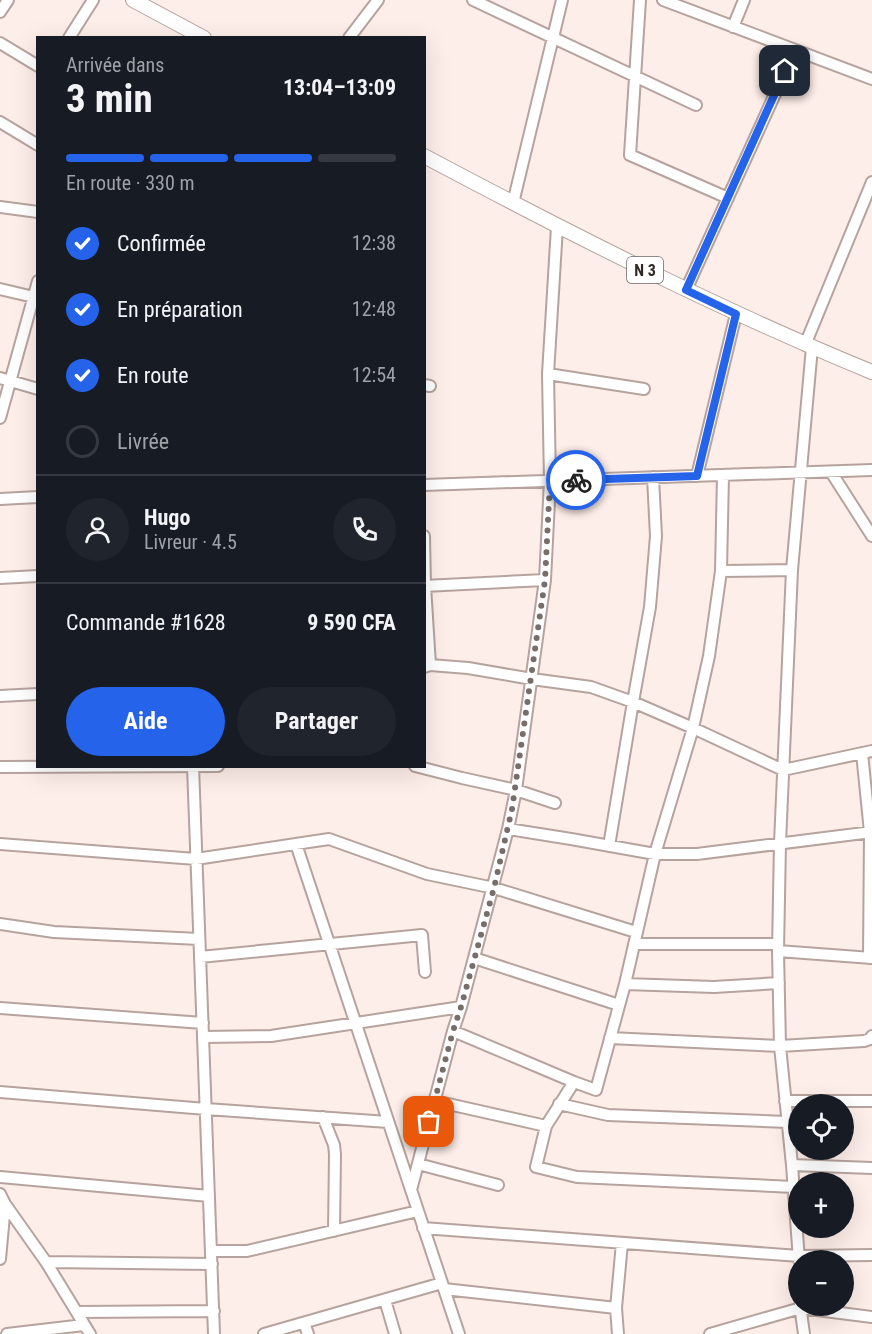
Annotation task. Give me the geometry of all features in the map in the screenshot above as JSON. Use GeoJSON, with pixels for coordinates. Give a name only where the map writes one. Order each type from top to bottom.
{"type":"FeatureCollection","features":[{"type":"Feature","properties":{"kind":"main road"},"geometry":{"type":"LineString","coordinates":[[134,0],[200,36]]}},
{"type":"Feature","properties":{"kind":"main road","name":"N 3"},"geometry":{"type":"LineString","coordinates":[[426,157],[557,227],[686,290],[808,346],[872,372]]}},
{"type":"Feature","properties":{"kind":"street"},"geometry":{"type":"LineString","coordinates":[[0,12],[8,0]]}},
{"type":"Feature","properties":{"kind":"street"},"geometry":{"type":"LineString","coordinates":[[70,36],[93,0]]}},
{"type":"Feature","properties":{"kind":"street"},"geometry":{"type":"LineString","coordinates":[[351,36],[378,0]]}},
{"type":"Feature","properties":{"kind":"street"},"geometry":{"type":"LineString","coordinates":[[473,0],[696,105]]}},
{"type":"Feature","properties":{"kind":"street"},"geometry":{"type":"LineString","coordinates":[[513,203],[562,0]]}},
{"type":"Feature","properties":{"kind":"street"},"geometry":{"type":"LineString","coordinates":[[640,0],[630,155],[728,198]]}},
{"type":"Feature","properties":{"kind":"street"},"geometry":{"type":"LineString","coordinates":[[663,0],[872,79]]}},
{"type":"Feature","properties":{"kind":"street"},"geometry":{"type":"LineString","coordinates":[[733,27],[744,0]]}},
{"type":"Feature","properties":{"kind":"street"},"geometry":{"type":"LineString","coordinates":[[0,43],[36,65]]}},
{"type":"Feature","properties":{"kind":"street"},"geometry":{"type":"LineString","coordinates":[[686,290],[795,50]]}},
{"type":"Feature","properties":{"kind":"street"},"geometry":{"type":"LineString","coordinates":[[0,122],[36,144]]}},
{"type":"Feature","properties":{"kind":"street"},"geometry":{"type":"LineString","coordinates":[[793,1172],[780,1047],[778,947],[780,843],[792,570],[801,473],[808,346],[872,182]]}},
{"type":"Feature","properties":{"kind":"street"},"geometry":{"type":"LineString","coordinates":[[0,207],[36,212]]}},
{"type":"Feature","properties":{"kind":"street"},"geometry":{"type":"LineString","coordinates":[[411,1190],[494,888],[516,790],[545,580],[550,481],[548,374],[557,227]]}},
{"type":"Feature","properties":{"kind":"street"},"geometry":{"type":"LineString","coordinates":[[0,289],[35,298],[5,379],[0,418]]}},
{"type":"Feature","properties":{"kind":"street"},"geometry":{"type":"LineString","coordinates":[[697,476],[736,314]]}},
{"type":"Feature","properties":{"kind":"street"},"geometry":{"type":"LineString","coordinates":[[548,374],[644,389]]}},
{"type":"Feature","properties":{"kind":"street"},"geometry":{"type":"LineString","coordinates":[[5,379],[36,388]]}},
{"type":"Feature","properties":{"kind":"street"},"geometry":{"type":"LineString","coordinates":[[426,485],[872,471]]}},
{"type":"Feature","properties":{"kind":"street"},"geometry":{"type":"LineString","coordinates":[[831,472],[872,536]]}},
{"type":"Feature","properties":{"kind":"street"},"geometry":{"type":"LineString","coordinates":[[453,1031],[596,1090],[655,854],[693,728],[709,656],[721,571],[723,475]]}},
{"type":"Feature","properties":{"kind":"street"},"geometry":{"type":"LineString","coordinates":[[609,846],[650,607],[656,536],[653,477]]}},
{"type":"Feature","properties":{"kind":"street"},"geometry":{"type":"LineString","coordinates":[[0,499],[36,497]]}},
{"type":"Feature","properties":{"kind":"street"},"geometry":{"type":"LineString","coordinates":[[721,571],[792,570]]}},
{"type":"Feature","properties":{"kind":"street"},"geometry":{"type":"LineString","coordinates":[[0,578],[36,576]]}},
{"type":"Feature","properties":{"kind":"street"},"geometry":{"type":"LineString","coordinates":[[426,586],[545,580]]}},
{"type":"Feature","properties":{"kind":"street"},"geometry":{"type":"LineString","coordinates":[[426,626],[427,666],[468,668],[591,687],[633,702],[783,770],[867,752],[871,832],[870,958],[778,947],[634,944]]}},
{"type":"Feature","properties":{"kind":"street"},"geometry":{"type":"LineString","coordinates":[[0,696],[36,694]]}},
{"type":"Feature","properties":{"kind":"street"},"geometry":{"type":"LineString","coordinates":[[0,767],[36,767]]}},
{"type":"Feature","properties":{"kind":"street"},"geometry":{"type":"LineString","coordinates":[[193,768],[214,1334]]}},
{"type":"Feature","properties":{"kind":"street"},"geometry":{"type":"LineString","coordinates":[[423,768],[516,790],[555,803]]}},
{"type":"Feature","properties":{"kind":"street"},"geometry":{"type":"LineString","coordinates":[[508,829],[655,854],[697,854],[871,832]]}},
{"type":"Feature","properties":{"kind":"street"},"geometry":{"type":"LineString","coordinates":[[0,844],[196,859],[329,840],[427,874],[494,888],[636,932]]}},
{"type":"Feature","properties":{"kind":"street"},"geometry":{"type":"LineString","coordinates":[[296,844],[459,1334]]}},
{"type":"Feature","properties":{"kind":"street"},"geometry":{"type":"LineString","coordinates":[[0,924],[54,932],[200,939]]}},
{"type":"Feature","properties":{"kind":"street"},"geometry":{"type":"LineString","coordinates":[[200,957],[422,935],[425,972]]}},
{"type":"Feature","properties":{"kind":"street"},"geometry":{"type":"LineString","coordinates":[[474,958],[619,1005]]}},
{"type":"Feature","properties":{"kind":"street"},"geometry":{"type":"LineString","coordinates":[[624,984],[714,987],[779,983]]}},
{"type":"Feature","properties":{"kind":"street"},"geometry":{"type":"LineString","coordinates":[[203,1037],[271,1036],[461,1007]]}},
{"type":"Feature","properties":{"kind":"street"},"geometry":{"type":"LineString","coordinates":[[0,1008],[203,1023]]}},
{"type":"Feature","properties":{"kind":"street"},"geometry":{"type":"LineString","coordinates":[[610,1038],[780,1047],[864,1041],[870,1039],[872,1035]]}},
{"type":"Feature","properties":{"kind":"street"},"geometry":{"type":"LineString","coordinates":[[574,1082],[546,1126],[536,1167],[577,1177],[788,1187]]}},
{"type":"Feature","properties":{"kind":"street"},"geometry":{"type":"LineString","coordinates":[[0,1092],[388,1122]]}},
{"type":"Feature","properties":{"kind":"street"},"geometry":{"type":"LineString","coordinates":[[435,1101],[546,1126]]}},
{"type":"Feature","properties":{"kind":"street"},"geometry":{"type":"LineString","coordinates":[[785,1101],[872,1101]]}},
{"type":"Feature","properties":{"kind":"street"},"geometry":{"type":"LineString","coordinates":[[559,1104],[608,1115],[787,1122]]}},
{"type":"Feature","properties":{"kind":"street"},"geometry":{"type":"LineString","coordinates":[[322,1117],[334,1145],[335,1154],[334,1231]]}},
{"type":"Feature","properties":{"kind":"street"},"geometry":{"type":"LineString","coordinates":[[418,1164],[498,1185]]}},
{"type":"Feature","properties":{"kind":"street"},"geometry":{"type":"LineString","coordinates":[[792,1165],[872,1168]]}},
{"type":"Feature","properties":{"kind":"street"},"geometry":{"type":"LineString","coordinates":[[0,1178],[209,1196]]}},
{"type":"Feature","properties":{"kind":"street"},"geometry":{"type":"LineString","coordinates":[[0,1258],[3,1199]]}},
{"type":"Feature","properties":{"kind":"street"},"geometry":{"type":"LineString","coordinates":[[3,1199],[46,1262],[87,1329],[7,1334]]}},
{"type":"Feature","properties":{"kind":"street"},"geometry":{"type":"LineString","coordinates":[[211,1251],[247,1251],[418,1211]]}},
{"type":"Feature","properties":{"kind":"street"},"geometry":{"type":"LineString","coordinates":[[423,1228],[788,1257]]}},
{"type":"Feature","properties":{"kind":"street"},"geometry":{"type":"LineString","coordinates":[[618,1334],[616,1308],[622,1243]]}},
{"type":"Feature","properties":{"kind":"street"},"geometry":{"type":"LineString","coordinates":[[854,1256],[872,1255]]}},
{"type":"Feature","properties":{"kind":"street"},"geometry":{"type":"LineString","coordinates":[[46,1262],[212,1264]]}},
{"type":"Feature","properties":{"kind":"street"},"geometry":{"type":"LineString","coordinates":[[264,1334],[443,1286],[616,1308]]}},
{"type":"Feature","properties":{"kind":"street"},"geometry":{"type":"LineString","coordinates":[[385,1300],[395,1334]]}},
{"type":"Feature","properties":{"kind":"street"},"geometry":{"type":"LineString","coordinates":[[712,1334],[788,1310]]}},
{"type":"Feature","properties":{"kind":"street"},"geometry":{"type":"LineString","coordinates":[[77,1312],[214,1311]]}},
{"type":"Feature","properties":{"kind":"street"},"geometry":{"type":"LineString","coordinates":[[854,1314],[872,1317]]}},
{"type":"Feature","properties":{"kind":"street"},"geometry":{"type":"LineString","coordinates":[[801,1316],[804,1334]]}},
{"type":"Feature","properties":{"kind":"street"},"geometry":{"type":"LineString","coordinates":[[304,1323],[308,1334]]}},
{"type":"Feature","properties":{"kind":"way so far"},"geometry":{"type":"LineString","coordinates":[[429,1122],[494,888],[516,790],[545,580],[550,481],[576,480]]}},
{"type":"Feature","properties":{"kind":"route"},"geometry":{"type":"LineString","coordinates":[[576,480],[697,476],[736,314],[686,290],[785,71]]}}]}
